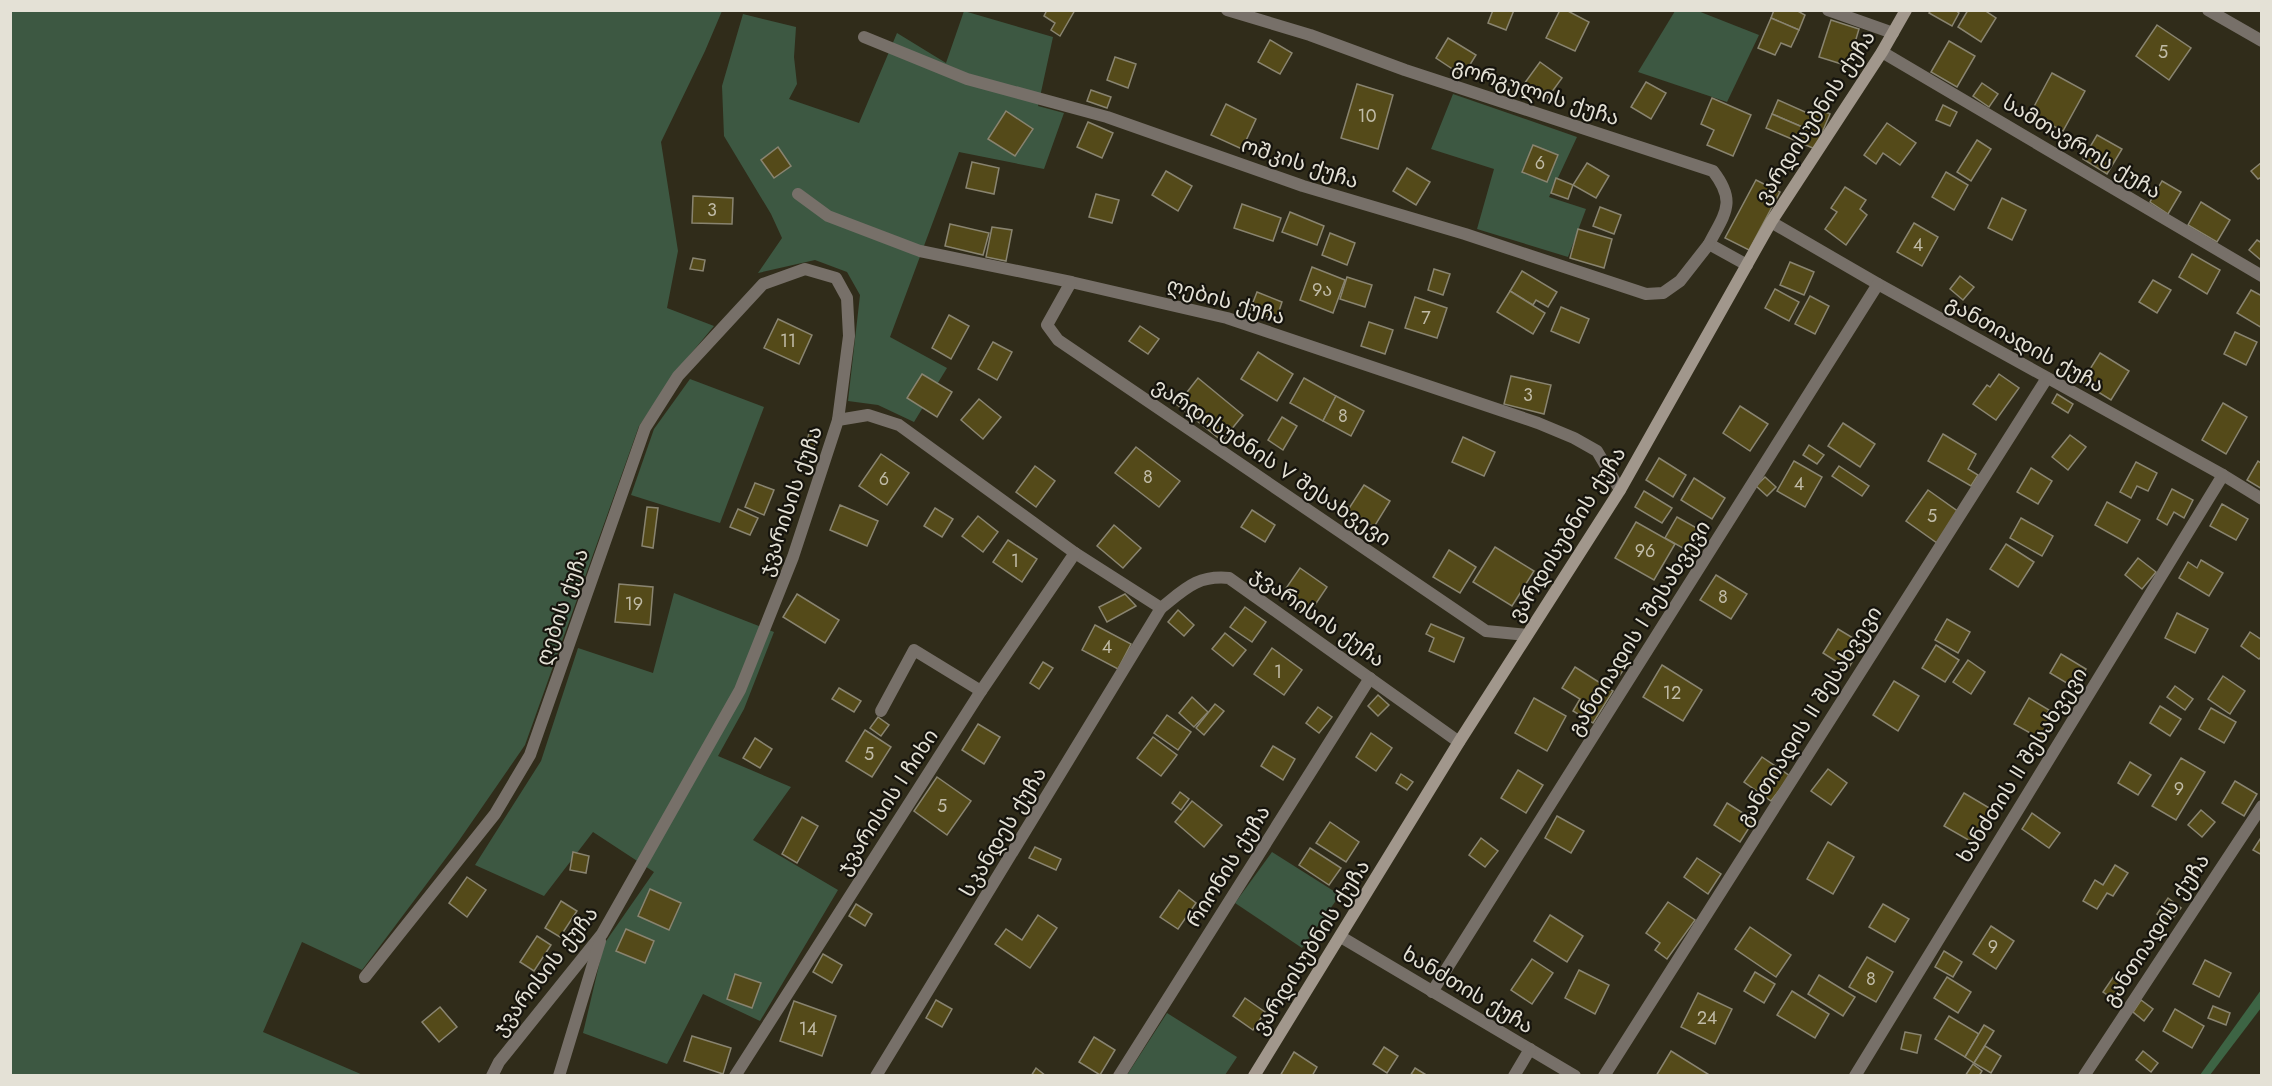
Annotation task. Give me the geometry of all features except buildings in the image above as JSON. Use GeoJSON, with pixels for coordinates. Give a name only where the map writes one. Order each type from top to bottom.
{"type":"FeatureCollection","features":[{"type":"Feature","properties":{"kind":"street","name":"გორგულის ქუჩა"},"geometry":{"type":"LineString","coordinates":[[1227,10],[1310,35],[1405,70],[1713,171],[1724,185],[1728,207],[1709,244]]}},
{"type":"Feature","properties":{"kind":"street"},"geometry":{"type":"LineString","coordinates":[[1828,10],[1893,33]]}},
{"type":"Feature","properties":{"kind":"street","name":"ვარდისუბნის ქუჩა"},"geometry":{"type":"LineString","coordinates":[[1254,1076],[1459,742],[1620,490],[1771,222],[1882,52],[1906,10]]}},
{"type":"Feature","properties":{"kind":"street"},"geometry":{"type":"LineString","coordinates":[[2208,10],[2262,41]]}},
{"type":"Feature","properties":{"kind":"street","name":"ოშკის ქუჩა"},"geometry":{"type":"LineString","coordinates":[[864,37],[967,79],[1107,117],[1303,186],[1464,234],[1646,294],[1663,293],[1680,281],[1709,244]]}},
{"type":"Feature","properties":{"kind":"street","name":"სამთავროს ქუჩა"},"geometry":{"type":"LineString","coordinates":[[1882,52],[2262,276]]}},
{"type":"Feature","properties":{"kind":"street","name":"ღების ქუჩა"},"geometry":{"type":"LineString","coordinates":[[798,194],[828,216],[920,251],[1071,282],[1227,318],[1538,423],[1574,438],[1597,451],[1620,490]]}},
{"type":"Feature","properties":{"kind":"street","name":"განთიადის ქუჩა"},"geometry":{"type":"LineString","coordinates":[[1771,222],[2262,499]]}},
{"type":"Feature","properties":{"kind":"street"},"geometry":{"type":"LineString","coordinates":[[1709,244],[1747,265]]}},
{"type":"Feature","properties":{"kind":"street","name":"ღების ქუჩა"},"geometry":{"type":"LineString","coordinates":[[365,977],[495,814],[530,755],[641,440],[678,376],[763,284],[805,269],[836,278],[847,298],[849,336],[838,420]]}},
{"type":"Feature","properties":{"kind":"street","name":"ვარდისუბნის V შესახვევი"},"geometry":{"type":"LineString","coordinates":[[1071,282],[1047,325],[1058,340],[1486,631],[1527,635]]}},
{"type":"Feature","properties":{"kind":"street","name":"განთიადის I შესახვევი"},"geometry":{"type":"LineString","coordinates":[[1432,992],[1878,284]]}},
{"type":"Feature","properties":{"kind":"street","name":"განთიადის II შესახვევი"},"geometry":{"type":"LineString","coordinates":[[1604,1076],[2047,378]]}},
{"type":"Feature","properties":{"kind":"street","name":"ჯვარისის ქუჩა"},"geometry":{"type":"LineString","coordinates":[[492,1076],[499,1062],[602,934],[740,690],[793,557],[838,420],[868,414],[899,425],[1075,553],[1161,608],[1194,582],[1212,577],[1229,578],[1459,742]]}},
{"type":"Feature","properties":{"kind":"street","name":"ხანძთის II შესახვევი"},"geometry":{"type":"LineString","coordinates":[[1855,1076],[2223,475]]}},
{"type":"Feature","properties":{"kind":"street","name":"ჯვარისის I ჩიხი"},"geometry":{"type":"LineString","coordinates":[[735,1076],[981,691],[1075,553]]}},
{"type":"Feature","properties":{"kind":"street","name":"სკანდეს ქუჩა"},"geometry":{"type":"LineString","coordinates":[[876,1076],[1161,608]]}},
{"type":"Feature","properties":{"kind":"street"},"geometry":{"type":"LineString","coordinates":[[881,711],[914,650],[981,691]]}},
{"type":"Feature","properties":{"kind":"street","name":"რიონის ქუჩა"},"geometry":{"type":"LineString","coordinates":[[1119,1076],[1370,678]]}},
{"type":"Feature","properties":{"kind":"street","name":"განთიადის ქუჩა"},"geometry":{"type":"LineString","coordinates":[[2084,1076],[2262,806]]}},
{"type":"Feature","properties":{"kind":"street"},"geometry":{"type":"LineString","coordinates":[[559,1076],[602,934]]}},
{"type":"Feature","properties":{"kind":"street","name":"ხანძთის ქუჩა"},"geometry":{"type":"LineString","coordinates":[[1341,937],[1575,1076]]}},
{"type":"Feature","properties":{"kind":"street"},"geometry":{"type":"LineString","coordinates":[[1514,1076],[1530,1049]]}},
{"type":"Feature","properties":{"kind":"green space"},"geometry":{"type":"Polygon","coordinates":[[[10,11],[722,11],[661,142],[678,251],[667,308],[714,326],[678,369],[639,426],[525,745],[458,842],[362,970],[302,942],[263,1032],[363,1075],[11,1075],[10,11]]]}},
{"type":"Feature","properties":{"kind":"green space"},"geometry":{"type":"Polygon","coordinates":[[[964,11],[1053,37],[1038,106],[1064,113],[1044,169],[959,152],[890,337],[947,368],[914,422],[878,405],[848,401],[860,295],[847,272],[815,260],[758,273],[782,238],[771,214],[724,136],[722,86],[743,14],[796,27],[794,57],[797,84],[789,99],[859,123],[897,33],[946,63],[964,11]]]}},
{"type":"Feature","properties":{"kind":"green space"},"geometry":{"type":"Polygon","coordinates":[[[1675,11],[1698,11],[1759,35],[1727,102],[1638,72],[1675,11]]]}},
{"type":"Feature","properties":{"kind":"green space"},"geometry":{"type":"Polygon","coordinates":[[[1453,94],[1577,137],[1549,197],[1586,209],[1568,257],[1477,229],[1494,169],[1431,149],[1453,94]]]}},
{"type":"Feature","properties":{"kind":"green space"},"geometry":{"type":"Polygon","coordinates":[[[690,379],[764,407],[720,523],[631,495],[654,429],[690,379]]]}},
{"type":"Feature","properties":{"kind":"green space"},"geometry":{"type":"Polygon","coordinates":[[[674,593],[774,632],[744,709],[718,756],[791,787],[753,840],[838,890],[760,1021],[703,994],[667,1064],[583,1033],[604,944],[654,872],[593,832],[544,896],[475,865],[541,761],[578,648],[653,673],[674,593]]]}},
{"type":"Feature","properties":{"kind":"green space"},"geometry":{"type":"Polygon","coordinates":[[[1272,852],[1340,895],[1302,948],[1235,903],[1272,852]]]}},
{"type":"Feature","properties":{"kind":"green space"},"geometry":{"type":"Polygon","coordinates":[[[2261,990],[2261,1008],[2210,1075],[2200,1075],[2261,990]]]}},
{"type":"Feature","properties":{"kind":"green space"},"geometry":{"type":"Polygon","coordinates":[[[1167,1013],[1237,1057],[1225,1075],[1127,1075],[1167,1013]]]}}]}
